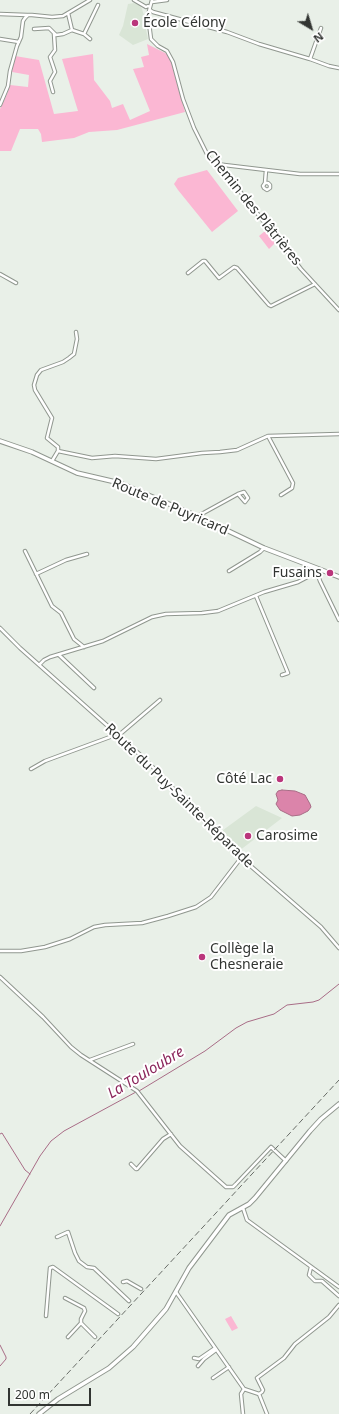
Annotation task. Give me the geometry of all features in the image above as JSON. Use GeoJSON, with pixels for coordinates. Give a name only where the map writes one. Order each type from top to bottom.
{"type":"FeatureCollection","features":[{"type":"Feature","properties":{"kind":"main road","name":"Route de Puyricard"},"geometry":{"type":"LineString","coordinates":[[0,441],[26,449],[76,473],[120,483],[197,516],[264,548],[339,577]]}},
{"type":"Feature","properties":{"kind":"main road"},"geometry":{"type":"LineString","coordinates":[[39,1414],[58,1399],[103,1372],[122,1358],[162,1314],[189,1268],[227,1217],[231,1213],[243,1208],[256,1198],[312,1128],[339,1104]]}},
{"type":"Feature","properties":{"kind":"street"},"geometry":{"type":"LineString","coordinates":[[0,14],[52,17],[68,13],[90,0]]}},
{"type":"Feature","properties":{"kind":"street"},"geometry":{"type":"LineString","coordinates":[[134,0],[146,7],[146,10],[149,9],[153,12],[227,32],[259,44],[310,59],[328,66],[339,68]]}},
{"type":"Feature","properties":{"kind":"street"},"geometry":{"type":"LineString","coordinates":[[149,9],[152,1],[167,0]]}},
{"type":"Feature","properties":{"kind":"street"},"geometry":{"type":"LineString","coordinates":[[84,34],[98,5]]}},
{"type":"Feature","properties":{"kind":"street","name":"Chemin des Plâtrières"},"geometry":{"type":"LineString","coordinates":[[149,9],[151,39],[158,46],[167,51],[174,62],[183,99],[194,128],[210,160],[224,171],[315,284],[339,310]]}},
{"type":"Feature","properties":{"kind":"street"},"geometry":{"type":"LineString","coordinates":[[68,13],[72,30]]}},
{"type":"Feature","properties":{"kind":"street"},"geometry":{"type":"LineString","coordinates":[[0,105],[6,93],[14,55],[22,37],[23,21],[28,15]]}},
{"type":"Feature","properties":{"kind":"street"},"geometry":{"type":"LineString","coordinates":[[34,29],[49,28],[54,34],[55,50],[50,57],[55,72],[50,81],[54,92]]}},
{"type":"Feature","properties":{"kind":"street"},"geometry":{"type":"LineString","coordinates":[[310,59],[321,28]]}},
{"type":"Feature","properties":{"kind":"street"},"geometry":{"type":"LineString","coordinates":[[54,34],[63,34],[72,30],[84,34],[90,39]]}},
{"type":"Feature","properties":{"kind":"street"},"geometry":{"type":"LineString","coordinates":[[0,39],[19,42]]}},
{"type":"Feature","properties":{"kind":"street"},"geometry":{"type":"LineString","coordinates":[[215,163],[300,174],[339,174]]}},
{"type":"Feature","properties":{"kind":"street"},"geometry":{"type":"LineString","coordinates":[[265,183],[266,170]]}},
{"type":"Feature","properties":{"kind":"street"},"geometry":{"type":"LineString","coordinates":[[188,273],[203,261],[219,278],[234,267],[237,268],[271,306],[315,284]]}},
{"type":"Feature","properties":{"kind":"street"},"geometry":{"type":"LineString","coordinates":[[0,274],[16,283]]}},
{"type":"Feature","properties":{"kind":"street"},"geometry":{"type":"LineString","coordinates":[[52,461],[58,451],[58,447],[47,438],[52,418],[35,390],[34,385],[36,375],[42,370],[70,358],[74,354],[77,339],[76,332]]}},
{"type":"Feature","properties":{"kind":"street"},"geometry":{"type":"LineString","coordinates":[[58,451],[92,458],[115,456],[156,460],[202,453],[237,450],[268,436],[339,434]]}},
{"type":"Feature","properties":{"kind":"street"},"geometry":{"type":"LineString","coordinates":[[268,436],[293,483],[292,488],[281,495]]}},
{"type":"Feature","properties":{"kind":"street"},"geometry":{"type":"LineString","coordinates":[[197,516],[238,494]]}},
{"type":"Feature","properties":{"kind":"street"},"geometry":{"type":"LineString","coordinates":[[229,571],[264,548]]}},
{"type":"Feature","properties":{"kind":"street"},"geometry":{"type":"LineString","coordinates":[[25,551],[52,606],[63,616],[74,639],[85,647]]}},
{"type":"Feature","properties":{"kind":"street"},"geometry":{"type":"LineString","coordinates":[[36,574],[66,560],[87,554]]}},
{"type":"Feature","properties":{"kind":"street"},"geometry":{"type":"LineString","coordinates":[[39,665],[44,660],[58,654],[103,641],[160,614],[210,613],[218,611],[298,582],[318,570],[320,581],[339,620]]}},
{"type":"Feature","properties":{"kind":"street"},"geometry":{"type":"LineString","coordinates":[[256,596],[288,673],[282,675]]}},
{"type":"Feature","properties":{"kind":"street","name":"Route du Puy-Sainte-Réparade"},"geometry":{"type":"LineString","coordinates":[[0,628],[20,648],[158,771],[230,848],[321,927],[339,948]]}},
{"type":"Feature","properties":{"kind":"street"},"geometry":{"type":"LineString","coordinates":[[58,654],[94,688]]}},
{"type":"Feature","properties":{"kind":"street"},"geometry":{"type":"LineString","coordinates":[[31,770],[45,761],[118,734],[160,700]]}},
{"type":"Feature","properties":{"kind":"street"},"geometry":{"type":"LineString","coordinates":[[0,951],[21,951],[45,947],[70,939],[94,927],[142,923],[196,907],[211,897],[241,858]]}},
{"type":"Feature","properties":{"kind":"street"},"geometry":{"type":"LineString","coordinates":[[0,977],[43,1017],[71,1047],[138,1092],[180,1146],[226,1187],[233,1187],[271,1147],[286,1161]]}},
{"type":"Feature","properties":{"kind":"street"},"geometry":{"type":"LineString","coordinates":[[90,1060],[133,1044]]}},
{"type":"Feature","properties":{"kind":"street"},"geometry":{"type":"LineString","coordinates":[[131,1164],[137,1169],[163,1139],[171,1134]]}},
{"type":"Feature","properties":{"kind":"street"},"geometry":{"type":"LineString","coordinates":[[243,1208],[247,1220],[339,1287]]}},
{"type":"Feature","properties":{"kind":"street"},"geometry":{"type":"LineString","coordinates":[[57,1237],[68,1232],[79,1261],[87,1268],[94,1268],[129,1301]]}},
{"type":"Feature","properties":{"kind":"street"},"geometry":{"type":"LineString","coordinates":[[46,1316],[50,1268],[53,1267],[118,1314]]}},
{"type":"Feature","properties":{"kind":"street"},"geometry":{"type":"LineString","coordinates":[[311,1267],[308,1275],[315,1281],[322,1281],[339,1296]]}},
{"type":"Feature","properties":{"kind":"street"},"geometry":{"type":"LineString","coordinates":[[123,1282],[127,1281],[141,1289]]}},
{"type":"Feature","properties":{"kind":"street"},"geometry":{"type":"LineString","coordinates":[[176,1292],[244,1389],[259,1394],[267,1414]]}},
{"type":"Feature","properties":{"kind":"street"},"geometry":{"type":"LineString","coordinates":[[65,1298],[84,1308],[85,1311],[81,1319],[81,1323],[68,1337]]}},
{"type":"Feature","properties":{"kind":"street"},"geometry":{"type":"LineString","coordinates":[[259,1394],[263,1390],[257,1378],[284,1358],[295,1344],[329,1317],[339,1305]]}},
{"type":"Feature","properties":{"kind":"street"},"geometry":{"type":"LineString","coordinates":[[81,1323],[95,1337]]}},
{"type":"Feature","properties":{"kind":"street"},"geometry":{"type":"LineString","coordinates":[[194,1358],[199,1359],[216,1349]]}},
{"type":"Feature","properties":{"kind":"street"},"geometry":{"type":"LineString","coordinates":[[198,1366],[216,1349]]}},
{"type":"Feature","properties":{"kind":"street"},"geometry":{"type":"LineString","coordinates":[[213,1378],[229,1367]]}},
{"type":"Feature","properties":{"kind":"street"},"geometry":{"type":"LineString","coordinates":[[243,1414],[241,1394],[244,1389]]}},
{"type":"Feature","properties":{"kind":"shaded area","name":"École Célony"},"geometry":{"type":"Polygon","coordinates":[[[134,3],[140,5],[142,9],[146,22],[145,25],[148,39],[133,45],[119,35],[123,26],[128,4],[134,3]]]}},
{"type":"Feature","properties":{"kind":"shaded area"},"geometry":{"type":"Polygon","coordinates":[[[147,44],[169,55],[185,112],[117,130],[89,132],[74,138],[42,142],[41,134],[38,129],[20,129],[11,151],[0,151],[0,109],[10,85],[28,87],[29,75],[12,72],[15,56],[39,60],[54,114],[78,111],[62,59],[93,54],[94,80],[110,101],[112,108],[123,104],[130,120],[150,111],[133,69],[144,67],[141,57],[149,55],[147,44]]]}},
{"type":"Feature","properties":{"kind":"shaded area"},"geometry":{"type":"Polygon","coordinates":[[[207,170],[238,211],[212,232],[174,184],[178,178],[207,170]]]}},
{"type":"Feature","properties":{"kind":"shaded area"},"geometry":{"type":"Polygon","coordinates":[[[265,231],[275,243],[269,249],[259,236],[265,231]]]}},
{"type":"Feature","properties":{"kind":"shaded area"},"geometry":{"type":"Polygon","coordinates":[[[278,791],[295,791],[305,795],[311,807],[308,811],[300,815],[292,816],[280,810],[276,804],[278,800],[276,794],[278,791]]]}},
{"type":"Feature","properties":{"kind":"shaded area"},"geometry":{"type":"Polygon","coordinates":[[[256,806],[282,818],[239,851],[219,833],[256,806]]]}},
{"type":"Feature","properties":{"kind":"shaded area"},"geometry":{"type":"Polygon","coordinates":[[[231,1316],[238,1328],[232,1331],[225,1319],[231,1316]]]}},
{"type":"Feature","properties":{"kind":"waterway","name":"La Touloubre"},"geometry":{"type":"LineString","coordinates":[[139,1091],[205,1051],[236,1028],[247,1022],[274,1014],[287,1005],[319,1000],[339,984]]}},
{"type":"Feature","properties":{"kind":"waterway","name":"La Touloubre"},"geometry":{"type":"LineString","coordinates":[[0,1226],[40,1156],[51,1141],[64,1131],[136,1092]]}},
{"type":"Feature","properties":{"kind":"waterway"},"geometry":{"type":"LineString","coordinates":[[0,1134],[2,1133],[25,1170],[30,1174]]}},
{"type":"Feature","properties":{"kind":"waterway","name":"La Touloubre"},"geometry":{"type":"LineString","coordinates":[[0,1345],[6,1357],[0,1366]]}},
{"type":"Feature","properties":{"kind":"railway"},"geometry":{"type":"LineString","coordinates":[[30,1414],[339,1080]]}},
{"type":"Feature","properties":{"kind":"place","name":"École Célony"},"geometry":{"type":"Point","coordinates":[135,23]}},
{"type":"Feature","properties":{"kind":"place","name":"Fusains"},"geometry":{"type":"Point","coordinates":[330,573]}},
{"type":"Feature","properties":{"kind":"place","name":"Côté Lac"},"geometry":{"type":"Point","coordinates":[280,779]}},
{"type":"Feature","properties":{"kind":"place","name":"Carosime"},"geometry":{"type":"Point","coordinates":[248,836]}},
{"type":"Feature","properties":{"kind":"place","name":"Collège la Chesneraie"},"geometry":{"type":"Point","coordinates":[202,957]}}]}
